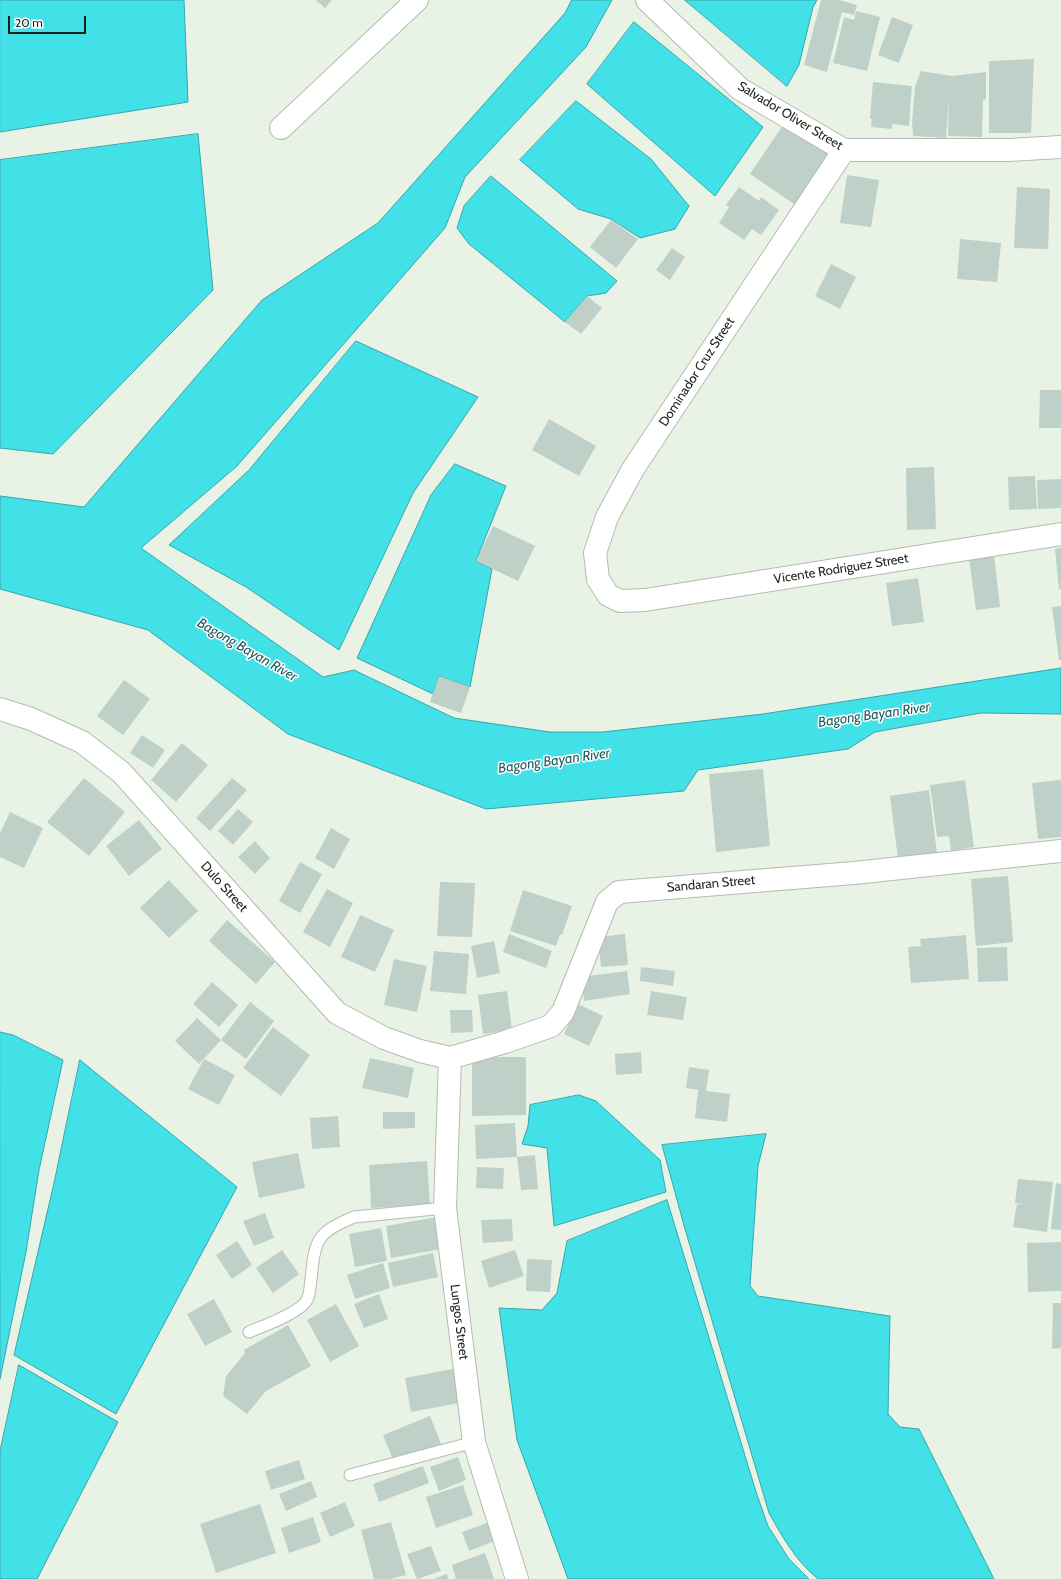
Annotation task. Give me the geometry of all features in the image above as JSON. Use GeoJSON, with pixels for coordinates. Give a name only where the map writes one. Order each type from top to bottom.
{"type":"FeatureCollection","features":[{"type":"Feature","properties":{"kind":"street"},"geometry":{"type":"LineString","coordinates":[[281,128],[417,0]]}},
{"type":"Feature","properties":{"kind":"street","name":"Salvador Oliver Street"},"geometry":{"type":"LineString","coordinates":[[647,0],[740,89],[844,150],[1009,150],[1061,146]]}},
{"type":"Feature","properties":{"kind":"street","name":"Dominador Cruz Street"},"geometry":{"type":"LineString","coordinates":[[620,601],[608,596],[598,579],[595,553],[608,517],[633,469],[844,150]]}},
{"type":"Feature","properties":{"kind":"street","name":"Vicente Rodriguez Street"},"geometry":{"type":"LineString","coordinates":[[620,601],[644,600],[1061,534]]}},
{"type":"Feature","properties":{"kind":"street","name":"Dulo Street"},"geometry":{"type":"LineString","coordinates":[[0,709],[31,719],[82,742],[121,772],[337,1013],[384,1038],[450,1058]]}},
{"type":"Feature","properties":{"kind":"street","name":"Sandaran Street"},"geometry":{"type":"LineString","coordinates":[[450,1058],[505,1042],[551,1026],[563,1012],[607,902],[619,892],[854,873],[1061,851]]}},
{"type":"Feature","properties":{"kind":"street","name":"Lungos Street"},"geometry":{"type":"LineString","coordinates":[[450,1058],[445,1208],[474,1442],[517,1579]]}},
{"type":"Feature","properties":{"kind":"lane"},"geometry":{"type":"LineString","coordinates":[[248,1332],[298,1310],[307,1300],[314,1250],[321,1236],[354,1217],[445,1208]]}},
{"type":"Feature","properties":{"kind":"lane"},"geometry":{"type":"LineString","coordinates":[[350,1475],[474,1442]]}},
{"type":"Feature","properties":{"kind":"water"},"geometry":{"type":"Polygon","coordinates":[[[0,0],[184,0],[188,102],[0,132],[0,0]]]}},
{"type":"Feature","properties":{"kind":"water","name":"Bagong Bayan River"},"geometry":{"type":"Polygon","coordinates":[[[572,0],[612,0],[586,47],[465,177],[445,228],[237,466],[141,548],[323,677],[354,670],[454,718],[550,732],[603,732],[763,714],[1061,668],[1061,714],[981,713],[875,732],[848,749],[698,770],[684,791],[486,809],[288,734],[148,630],[0,589],[0,496],[84,507],[262,300],[378,223],[565,13],[572,0]]]}},
{"type":"Feature","properties":{"kind":"water"},"geometry":{"type":"Polygon","coordinates":[[[685,0],[817,0],[813,7],[799,65],[787,86],[685,0]]]}},
{"type":"Feature","properties":{"kind":"water"},"geometry":{"type":"Polygon","coordinates":[[[634,22],[763,127],[715,196],[587,84],[634,22]]]}},
{"type":"Feature","properties":{"kind":"water"},"geometry":{"type":"Polygon","coordinates":[[[576,101],[651,159],[689,206],[675,229],[640,238],[611,219],[578,209],[520,160],[576,101]]]}},
{"type":"Feature","properties":{"kind":"water"},"geometry":{"type":"Polygon","coordinates":[[[198,134],[213,290],[53,454],[0,448],[0,160],[198,134]]]}},
{"type":"Feature","properties":{"kind":"water"},"geometry":{"type":"Polygon","coordinates":[[[491,176],[617,281],[606,293],[587,296],[565,322],[469,244],[457,228],[464,206],[491,176]]]}},
{"type":"Feature","properties":{"kind":"water"},"geometry":{"type":"Polygon","coordinates":[[[356,341],[478,397],[413,493],[339,650],[246,587],[169,545],[249,470],[356,341]]]}},
{"type":"Feature","properties":{"kind":"water"},"geometry":{"type":"Polygon","coordinates":[[[455,464],[506,486],[476,561],[492,569],[470,687],[439,676],[433,694],[357,658],[431,495],[455,464]]]}},
{"type":"Feature","properties":{"kind":"water"},"geometry":{"type":"Polygon","coordinates":[[[0,1032],[13,1035],[63,1060],[39,1170],[26,1252],[0,1379],[0,1032]]]}},
{"type":"Feature","properties":{"kind":"water"},"geometry":{"type":"Polygon","coordinates":[[[80,1060],[237,1187],[116,1414],[14,1355],[54,1183],[80,1060]]]}},
{"type":"Feature","properties":{"kind":"water"},"geometry":{"type":"Polygon","coordinates":[[[579,1095],[596,1101],[660,1160],[666,1192],[554,1226],[547,1148],[522,1144],[528,1126],[530,1105],[579,1095]]]}},
{"type":"Feature","properties":{"kind":"water"},"geometry":{"type":"Polygon","coordinates":[[[766,1134],[758,1166],[750,1286],[758,1296],[890,1316],[888,1414],[900,1427],[919,1429],[994,1579],[818,1579],[797,1557],[769,1513],[685,1229],[662,1145],[766,1134]]]}},
{"type":"Feature","properties":{"kind":"water"},"geometry":{"type":"Polygon","coordinates":[[[667,1200],[757,1495],[768,1526],[789,1559],[809,1579],[568,1579],[517,1440],[499,1308],[542,1310],[557,1293],[567,1241],[667,1200]]]}},
{"type":"Feature","properties":{"kind":"water"},"geometry":{"type":"Polygon","coordinates":[[[19,1365],[118,1422],[37,1579],[0,1579],[0,1451],[19,1365]]]}},
{"type":"Feature","properties":{"kind":"building"},"geometry":{"type":"Polygon","coordinates":[[[316,0],[332,0],[325,8],[316,0]]]}},
{"type":"Feature","properties":{"kind":"building"},"geometry":{"type":"Polygon","coordinates":[[[821,0],[839,0],[857,5],[854,15],[842,12],[827,72],[804,65],[821,0]]]}},
{"type":"Feature","properties":{"kind":"building"},"geometry":{"type":"Polygon","coordinates":[[[856,11],[880,17],[867,71],[833,63],[844,17],[854,20],[856,11]]]}},
{"type":"Feature","properties":{"kind":"building"},"geometry":{"type":"Polygon","coordinates":[[[892,17],[913,25],[899,63],[878,55],[892,17]]]}},
{"type":"Feature","properties":{"kind":"building"},"geometry":{"type":"Polygon","coordinates":[[[1034,59],[1031,133],[989,133],[989,61],[1034,59]]]}},
{"type":"Feature","properties":{"kind":"building"},"geometry":{"type":"Polygon","coordinates":[[[921,71],[952,76],[986,72],[986,99],[983,100],[982,137],[948,136],[949,99],[946,138],[913,136],[912,122],[915,86],[921,71]]]}},
{"type":"Feature","properties":{"kind":"building"},"geometry":{"type":"Polygon","coordinates":[[[873,82],[912,86],[909,126],[892,124],[892,129],[871,127],[872,119],[870,119],[873,82]]]}},
{"type":"Feature","properties":{"kind":"building"},"geometry":{"type":"Polygon","coordinates":[[[785,122],[832,154],[797,206],[750,174],[785,122]]]}},
{"type":"Feature","properties":{"kind":"building"},"geometry":{"type":"Polygon","coordinates":[[[847,175],[879,180],[871,227],[840,223],[847,175]]]}},
{"type":"Feature","properties":{"kind":"building"},"geometry":{"type":"Polygon","coordinates":[[[739,187],[759,201],[761,197],[779,210],[761,235],[752,229],[744,240],[719,223],[729,207],[726,205],[739,187]]]}},
{"type":"Feature","properties":{"kind":"building"},"geometry":{"type":"Polygon","coordinates":[[[1017,187],[1050,189],[1048,249],[1014,248],[1017,187]]]}},
{"type":"Feature","properties":{"kind":"building"},"geometry":{"type":"Polygon","coordinates":[[[611,220],[638,239],[616,268],[590,247],[611,220]]]}},
{"type":"Feature","properties":{"kind":"building"},"geometry":{"type":"Polygon","coordinates":[[[960,239],[1001,243],[997,282],[957,279],[960,239]]]}},
{"type":"Feature","properties":{"kind":"building"},"geometry":{"type":"Polygon","coordinates":[[[672,248],[685,257],[670,280],[656,270],[672,248]]]}},
{"type":"Feature","properties":{"kind":"building"},"geometry":{"type":"Polygon","coordinates":[[[831,264],[856,277],[840,309],[815,296],[831,264]]]}},
{"type":"Feature","properties":{"kind":"building"},"geometry":{"type":"Polygon","coordinates":[[[587,296],[602,308],[581,334],[565,322],[587,296]]]}},
{"type":"Feature","properties":{"kind":"building"},"geometry":{"type":"Polygon","coordinates":[[[1040,390],[1061,390],[1061,428],[1039,428],[1040,390]]]}},
{"type":"Feature","properties":{"kind":"building"},"geometry":{"type":"Polygon","coordinates":[[[549,419],[596,446],[579,476],[532,450],[549,419]]]}},
{"type":"Feature","properties":{"kind":"building"},"geometry":{"type":"Polygon","coordinates":[[[934,467],[936,529],[907,530],[906,468],[934,467]]]}},
{"type":"Feature","properties":{"kind":"building"},"geometry":{"type":"Polygon","coordinates":[[[1035,476],[1037,509],[1009,510],[1008,477],[1035,476]]]}},
{"type":"Feature","properties":{"kind":"building"},"geometry":{"type":"Polygon","coordinates":[[[1061,479],[1061,508],[1038,509],[1037,480],[1061,479]]]}},
{"type":"Feature","properties":{"kind":"building"},"geometry":{"type":"Polygon","coordinates":[[[493,526],[535,546],[518,581],[476,561],[493,526]]]}},
{"type":"Feature","properties":{"kind":"building"},"geometry":{"type":"Polygon","coordinates":[[[1061,548],[1061,589],[1059,589],[1055,549],[1061,548]]]}},
{"type":"Feature","properties":{"kind":"building"},"geometry":{"type":"Polygon","coordinates":[[[994,555],[1000,607],[976,610],[969,558],[994,555]]]}},
{"type":"Feature","properties":{"kind":"building"},"geometry":{"type":"Polygon","coordinates":[[[918,578],[924,622],[892,626],[886,583],[918,578]]]}},
{"type":"Feature","properties":{"kind":"building"},"geometry":{"type":"Polygon","coordinates":[[[1061,606],[1061,660],[1059,660],[1052,607],[1061,606]]]}},
{"type":"Feature","properties":{"kind":"building"},"geometry":{"type":"Polygon","coordinates":[[[439,676],[470,687],[461,713],[430,702],[439,676]]]}},
{"type":"Feature","properties":{"kind":"building"},"geometry":{"type":"Polygon","coordinates":[[[124,680],[150,699],[123,735],[97,716],[124,680]]]}},
{"type":"Feature","properties":{"kind":"building"},"geometry":{"type":"Polygon","coordinates":[[[142,735],[165,750],[153,768],[130,753],[142,735]]]}},
{"type":"Feature","properties":{"kind":"building"},"geometry":{"type":"Polygon","coordinates":[[[182,743],[208,765],[176,802],[151,780],[182,743]]]}},
{"type":"Feature","properties":{"kind":"building"},"geometry":{"type":"Polygon","coordinates":[[[763,769],[770,846],[716,852],[709,774],[763,769]]]}},
{"type":"Feature","properties":{"kind":"building"},"geometry":{"type":"Polygon","coordinates":[[[84,778],[125,812],[89,856],[47,822],[84,778]]]}},
{"type":"Feature","properties":{"kind":"building"},"geometry":{"type":"Polygon","coordinates":[[[232,778],[247,790],[210,831],[196,818],[232,778]]]}},
{"type":"Feature","properties":{"kind":"building"},"geometry":{"type":"Polygon","coordinates":[[[965,780],[974,847],[951,851],[949,836],[937,837],[930,785],[965,780]]]}},
{"type":"Feature","properties":{"kind":"building"},"geometry":{"type":"Polygon","coordinates":[[[1061,780],[1061,837],[1038,839],[1032,783],[1061,780]]]}},
{"type":"Feature","properties":{"kind":"building"},"geometry":{"type":"Polygon","coordinates":[[[929,790],[937,853],[898,859],[890,796],[929,790]]]}},
{"type":"Feature","properties":{"kind":"building"},"geometry":{"type":"Polygon","coordinates":[[[238,809],[253,822],[233,845],[218,831],[238,809]]]}},
{"type":"Feature","properties":{"kind":"building"},"geometry":{"type":"Polygon","coordinates":[[[10,812],[43,828],[24,868],[0,857],[0,833],[10,812]]]}},
{"type":"Feature","properties":{"kind":"building"},"geometry":{"type":"Polygon","coordinates":[[[139,820],[162,849],[129,876],[106,846],[139,820]]]}},
{"type":"Feature","properties":{"kind":"building"},"geometry":{"type":"Polygon","coordinates":[[[331,828],[350,839],[334,869],[315,858],[331,828]]]}},
{"type":"Feature","properties":{"kind":"building"},"geometry":{"type":"Polygon","coordinates":[[[255,841],[270,858],[255,874],[238,857],[255,841]]]}},
{"type":"Feature","properties":{"kind":"building"},"geometry":{"type":"Polygon","coordinates":[[[300,862],[322,874],[300,913],[279,901],[300,862]]]}},
{"type":"Feature","properties":{"kind":"building"},"geometry":{"type":"Polygon","coordinates":[[[1008,876],[1013,942],[976,946],[971,879],[1008,876]]]}},
{"type":"Feature","properties":{"kind":"building"},"geometry":{"type":"Polygon","coordinates":[[[169,880],[198,911],[169,938],[140,908],[169,880]]]}},
{"type":"Feature","properties":{"kind":"building"},"geometry":{"type":"Polygon","coordinates":[[[440,882],[475,883],[472,937],[437,936],[440,882]]]}},
{"type":"Feature","properties":{"kind":"building"},"geometry":{"type":"Polygon","coordinates":[[[327,889],[353,903],[330,947],[303,932],[327,889]]]}},
{"type":"Feature","properties":{"kind":"building"},"geometry":{"type":"Polygon","coordinates":[[[523,890],[572,906],[562,935],[560,934],[556,946],[510,931],[523,890]]]}},
{"type":"Feature","properties":{"kind":"building"},"geometry":{"type":"Polygon","coordinates":[[[360,915],[394,930],[375,972],[341,957],[360,915]]]}},
{"type":"Feature","properties":{"kind":"building"},"geometry":{"type":"Polygon","coordinates":[[[227,920],[275,962],[256,984],[209,941],[227,920]]]}},
{"type":"Feature","properties":{"kind":"building"},"geometry":{"type":"Polygon","coordinates":[[[509,934],[552,951],[546,968],[503,952],[509,934]]]}},
{"type":"Feature","properties":{"kind":"building"},"geometry":{"type":"Polygon","coordinates":[[[625,934],[628,965],[601,967],[598,937],[625,934]]]}},
{"type":"Feature","properties":{"kind":"building"},"geometry":{"type":"Polygon","coordinates":[[[966,935],[969,979],[911,983],[908,947],[921,946],[920,939],[966,935]]]}},
{"type":"Feature","properties":{"kind":"building"},"geometry":{"type":"Polygon","coordinates":[[[494,941],[500,973],[477,978],[471,946],[494,941]]]}},
{"type":"Feature","properties":{"kind":"building"},"geometry":{"type":"Polygon","coordinates":[[[1007,947],[1008,981],[978,982],[977,948],[1007,947]]]}},
{"type":"Feature","properties":{"kind":"building"},"geometry":{"type":"Polygon","coordinates":[[[434,951],[469,954],[466,994],[430,991],[434,951]]]}},
{"type":"Feature","properties":{"kind":"building"},"geometry":{"type":"Polygon","coordinates":[[[394,959],[427,966],[417,1012],[384,1005],[394,959]]]}},
{"type":"Feature","properties":{"kind":"building"},"geometry":{"type":"Polygon","coordinates":[[[641,967],[675,971],[673,986],[640,981],[641,967]]]}},
{"type":"Feature","properties":{"kind":"building"},"geometry":{"type":"Polygon","coordinates":[[[627,971],[630,994],[584,1001],[581,977],[627,971]]]}},
{"type":"Feature","properties":{"kind":"building"},"geometry":{"type":"Polygon","coordinates":[[[212,982],[238,1005],[219,1027],[193,1004],[212,982]]]}},
{"type":"Feature","properties":{"kind":"building"},"geometry":{"type":"Polygon","coordinates":[[[507,991],[512,1030],[483,1034],[478,995],[507,991]]]}},
{"type":"Feature","properties":{"kind":"building"},"geometry":{"type":"Polygon","coordinates":[[[651,991],[687,997],[683,1020],[647,1015],[651,991]]]}},
{"type":"Feature","properties":{"kind":"building"},"geometry":{"type":"Polygon","coordinates":[[[250,1002],[274,1021],[246,1059],[221,1040],[250,1002]]]}},
{"type":"Feature","properties":{"kind":"building"},"geometry":{"type":"Polygon","coordinates":[[[578,1004],[603,1016],[589,1046],[564,1034],[578,1004]]]}},
{"type":"Feature","properties":{"kind":"building"},"geometry":{"type":"Polygon","coordinates":[[[450,1010],[472,1010],[473,1032],[451,1033],[450,1010]]]}},
{"type":"Feature","properties":{"kind":"building"},"geometry":{"type":"Polygon","coordinates":[[[197,1018],[221,1040],[199,1064],[175,1041],[197,1018]]]}},
{"type":"Feature","properties":{"kind":"building"},"geometry":{"type":"Polygon","coordinates":[[[273,1027],[310,1055],[281,1096],[243,1068],[273,1027]]]}},
{"type":"Feature","properties":{"kind":"building"},"geometry":{"type":"Polygon","coordinates":[[[641,1052],[642,1073],[616,1075],[615,1054],[641,1052]]]}},
{"type":"Feature","properties":{"kind":"building"},"geometry":{"type":"Polygon","coordinates":[[[472,1057],[526,1057],[526,1115],[472,1116],[472,1057]]]}},
{"type":"Feature","properties":{"kind":"building"},"geometry":{"type":"Polygon","coordinates":[[[370,1058],[414,1068],[408,1098],[362,1088],[370,1058]]]}},
{"type":"Feature","properties":{"kind":"building"},"geometry":{"type":"Polygon","coordinates":[[[204,1059],[235,1075],[219,1105],[188,1089],[204,1059]]]}},
{"type":"Feature","properties":{"kind":"building"},"geometry":{"type":"Polygon","coordinates":[[[689,1067],[709,1070],[706,1091],[686,1088],[689,1067]]]}},
{"type":"Feature","properties":{"kind":"building"},"geometry":{"type":"Polygon","coordinates":[[[698,1090],[730,1094],[727,1122],[695,1118],[698,1090]]]}},
{"type":"Feature","properties":{"kind":"building"},"geometry":{"type":"Polygon","coordinates":[[[383,1112],[415,1112],[415,1128],[383,1129],[383,1112]]]}},
{"type":"Feature","properties":{"kind":"building"},"geometry":{"type":"Polygon","coordinates":[[[338,1116],[340,1147],[312,1149],[310,1118],[338,1116]]]}},
{"type":"Feature","properties":{"kind":"building"},"geometry":{"type":"Polygon","coordinates":[[[515,1123],[517,1157],[476,1159],[475,1125],[515,1123]]]}},
{"type":"Feature","properties":{"kind":"building"},"geometry":{"type":"Polygon","coordinates":[[[298,1153],[305,1188],[259,1198],[252,1162],[298,1153]]]}},
{"type":"Feature","properties":{"kind":"building"},"geometry":{"type":"Polygon","coordinates":[[[535,1155],[538,1189],[521,1190],[517,1157],[535,1155]]]}},
{"type":"Feature","properties":{"kind":"building"},"geometry":{"type":"Polygon","coordinates":[[[427,1161],[430,1204],[371,1208],[369,1165],[427,1161]]]}},
{"type":"Feature","properties":{"kind":"building"},"geometry":{"type":"Polygon","coordinates":[[[477,1167],[504,1168],[503,1189],[476,1188],[477,1167]]]}},
{"type":"Feature","properties":{"kind":"building"},"geometry":{"type":"Polygon","coordinates":[[[1018,1179],[1053,1182],[1047,1232],[1013,1227],[1017,1204],[1031,1205],[1015,1203],[1018,1179]]]}},
{"type":"Feature","properties":{"kind":"building"},"geometry":{"type":"Polygon","coordinates":[[[1056,1183],[1061,1184],[1061,1230],[1051,1229],[1056,1183]]]}},
{"type":"Feature","properties":{"kind":"building"},"geometry":{"type":"Polygon","coordinates":[[[265,1213],[274,1238],[254,1246],[243,1221],[265,1213]]]}},
{"type":"Feature","properties":{"kind":"building"},"geometry":{"type":"Polygon","coordinates":[[[443,1216],[448,1248],[391,1258],[386,1226],[443,1216]]]}},
{"type":"Feature","properties":{"kind":"building"},"geometry":{"type":"Polygon","coordinates":[[[512,1219],[513,1241],[483,1243],[481,1220],[512,1219]]]}},
{"type":"Feature","properties":{"kind":"building"},"geometry":{"type":"Polygon","coordinates":[[[381,1228],[387,1261],[355,1267],[349,1234],[381,1228]]]}},
{"type":"Feature","properties":{"kind":"building"},"geometry":{"type":"Polygon","coordinates":[[[237,1241],[252,1265],[232,1279],[216,1255],[237,1241]]]}},
{"type":"Feature","properties":{"kind":"building"},"geometry":{"type":"Polygon","coordinates":[[[1061,1242],[1061,1291],[1028,1292],[1027,1243],[1061,1242]]]}},
{"type":"Feature","properties":{"kind":"building"},"geometry":{"type":"Polygon","coordinates":[[[282,1250],[299,1274],[273,1293],[256,1268],[282,1250]]]}},
{"type":"Feature","properties":{"kind":"building"},"geometry":{"type":"Polygon","coordinates":[[[515,1250],[524,1276],[489,1288],[481,1261],[515,1250]]]}},
{"type":"Feature","properties":{"kind":"building"},"geometry":{"type":"Polygon","coordinates":[[[433,1253],[438,1277],[393,1287],[388,1263],[433,1253]]]}},
{"type":"Feature","properties":{"kind":"building"},"geometry":{"type":"Polygon","coordinates":[[[527,1259],[552,1260],[550,1292],[526,1291],[527,1259]]]}},
{"type":"Feature","properties":{"kind":"building"},"geometry":{"type":"Polygon","coordinates":[[[383,1263],[390,1288],[355,1299],[347,1275],[383,1263]]]}},
{"type":"Feature","properties":{"kind":"building"},"geometry":{"type":"Polygon","coordinates":[[[379,1294],[388,1319],[364,1328],[354,1304],[379,1294]]]}},
{"type":"Feature","properties":{"kind":"building"},"geometry":{"type":"Polygon","coordinates":[[[214,1299],[232,1332],[205,1346],[187,1314],[214,1299]]]}},
{"type":"Feature","properties":{"kind":"building"},"geometry":{"type":"Polygon","coordinates":[[[1053,1303],[1061,1303],[1061,1348],[1052,1349],[1053,1303]]]}},
{"type":"Feature","properties":{"kind":"building"},"geometry":{"type":"Polygon","coordinates":[[[336,1304],[359,1346],[330,1362],[307,1320],[336,1304]]]}},
{"type":"Feature","properties":{"kind":"building"},"geometry":{"type":"Polygon","coordinates":[[[288,1325],[311,1366],[266,1391],[247,1414],[223,1396],[226,1376],[245,1353],[244,1350],[288,1325]]]}},
{"type":"Feature","properties":{"kind":"building"},"geometry":{"type":"Polygon","coordinates":[[[453,1369],[459,1403],[411,1412],[405,1378],[453,1369]]]}},
{"type":"Feature","properties":{"kind":"building"},"geometry":{"type":"Polygon","coordinates":[[[430,1416],[441,1444],[394,1462],[383,1435],[430,1416]]]}},
{"type":"Feature","properties":{"kind":"building"},"geometry":{"type":"Polygon","coordinates":[[[458,1457],[466,1480],[439,1491],[430,1467],[458,1457]]]}},
{"type":"Feature","properties":{"kind":"building"},"geometry":{"type":"Polygon","coordinates":[[[299,1460],[305,1479],[271,1490],[265,1471],[299,1460]]]}},
{"type":"Feature","properties":{"kind":"building"},"geometry":{"type":"Polygon","coordinates":[[[423,1466],[429,1483],[379,1502],[373,1484],[423,1466]]]}},
{"type":"Feature","properties":{"kind":"building"},"geometry":{"type":"Polygon","coordinates":[[[311,1481],[317,1497],[286,1511],[279,1494],[311,1481]]]}},
{"type":"Feature","properties":{"kind":"building"},"geometry":{"type":"Polygon","coordinates":[[[463,1485],[473,1515],[436,1528],[426,1497],[463,1485]]]}},
{"type":"Feature","properties":{"kind":"building"},"geometry":{"type":"Polygon","coordinates":[[[345,1502],[355,1526],[330,1537],[320,1513],[345,1502]]]}},
{"type":"Feature","properties":{"kind":"building"},"geometry":{"type":"Polygon","coordinates":[[[260,1504],[276,1553],[216,1573],[200,1524],[260,1504]]]}},
{"type":"Feature","properties":{"kind":"building"},"geometry":{"type":"Polygon","coordinates":[[[313,1517],[321,1542],[289,1553],[281,1528],[313,1517]]]}},
{"type":"Feature","properties":{"kind":"building"},"geometry":{"type":"Polygon","coordinates":[[[391,1522],[406,1575],[390,1579],[374,1579],[361,1530],[391,1522]]]}},
{"type":"Feature","properties":{"kind":"building"},"geometry":{"type":"Polygon","coordinates":[[[490,1522],[497,1540],[469,1551],[462,1532],[490,1522]]]}},
{"type":"Feature","properties":{"kind":"building"},"geometry":{"type":"Polygon","coordinates":[[[431,1546],[441,1571],[417,1579],[407,1554],[431,1546]]]}},
{"type":"Feature","properties":{"kind":"building"},"geometry":{"type":"Polygon","coordinates":[[[485,1553],[494,1579],[456,1579],[452,1565],[485,1553]]]}},
{"type":"Feature","properties":{"kind":"building"},"geometry":{"type":"Polygon","coordinates":[[[447,1574],[448,1579],[433,1579],[447,1574]]]}}]}
